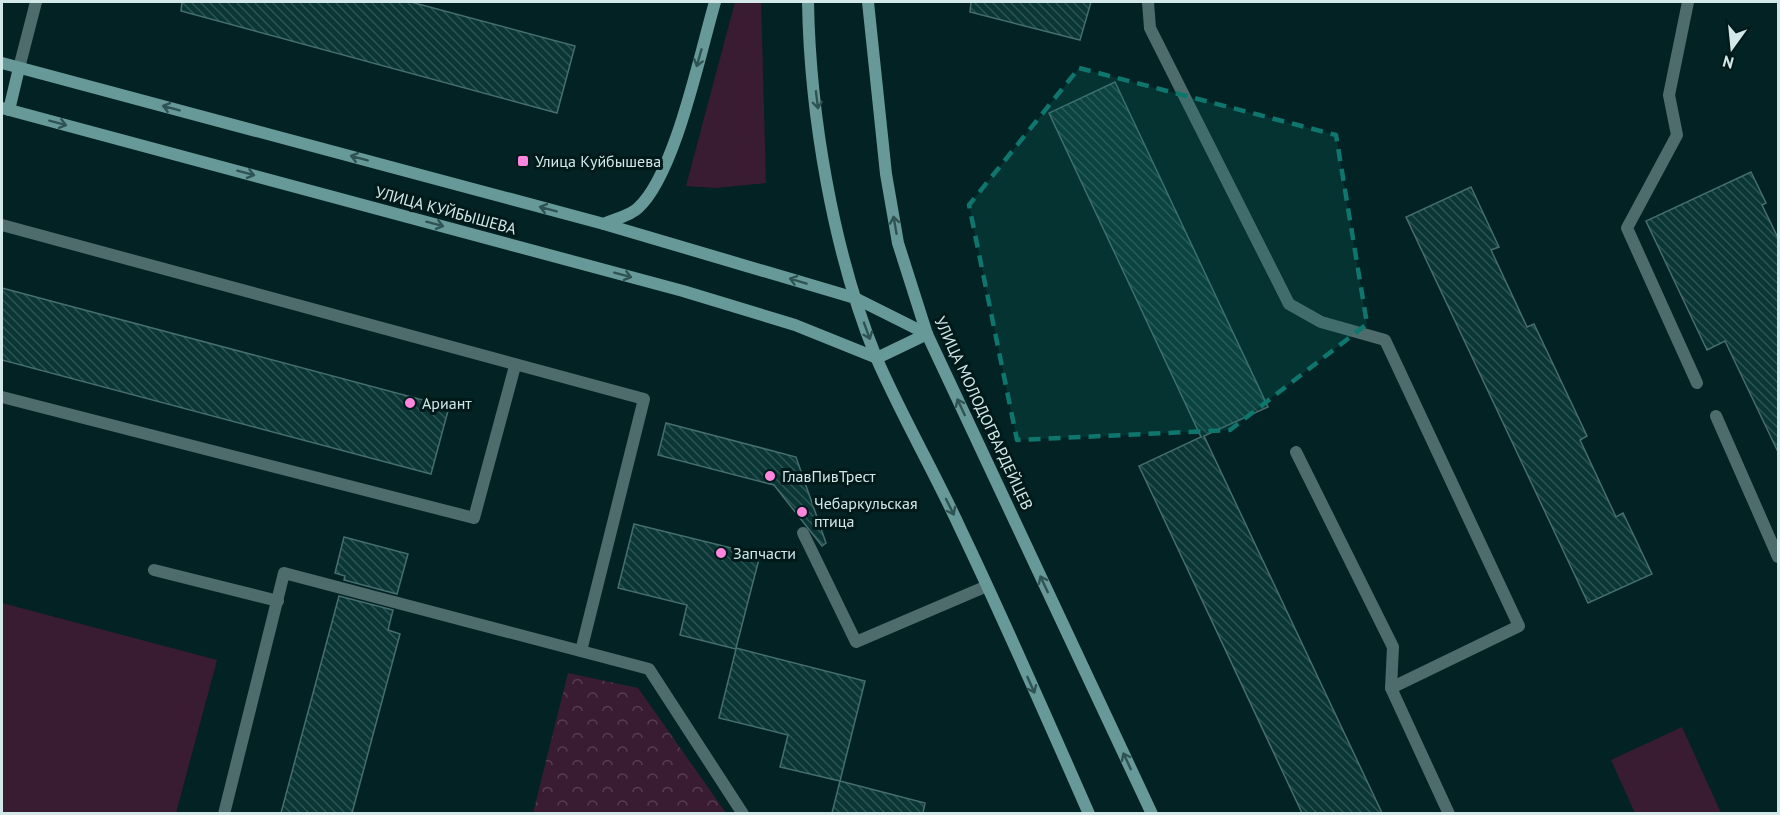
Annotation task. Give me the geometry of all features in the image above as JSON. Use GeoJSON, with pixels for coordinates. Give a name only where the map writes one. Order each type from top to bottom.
{"type":"FeatureCollection","features":[{"type":"Feature","properties":{"kind":"main road"},"geometry":{"type":"LineString","coordinates":[[604,224],[637,210],[658,184],[673,147],[715,2]]}},
{"type":"Feature","properties":{"kind":"main road"},"geometry":{"type":"LineString","coordinates":[[808,2],[809,42],[827,182],[837,235],[855,298],[877,358],[987,586],[1089,813]]}},
{"type":"Feature","properties":{"kind":"main road","name":"УЛИЦА МОЛОДОГВАРДЕЙЦЕВ"},"geometry":{"type":"LineString","coordinates":[[868,2],[886,174],[898,243],[927,334],[1152,813]]}},
{"type":"Feature","properties":{"kind":"main road","name":"УЛИЦА КУЙБЫШЕВА"},"geometry":{"type":"LineString","coordinates":[[2,63],[604,224],[855,298],[927,334]]}},
{"type":"Feature","properties":{"kind":"main road"},"geometry":{"type":"LineString","coordinates":[[5,109],[19,68]]}},
{"type":"Feature","properties":{"kind":"main road","name":"УЛИЦА КУЙБЫШЕВА"},"geometry":{"type":"LineString","coordinates":[[5,109],[683,291],[795,325],[877,358]]}},
{"type":"Feature","properties":{"kind":"main road"},"geometry":{"type":"LineString","coordinates":[[877,358],[927,334]]}},
{"type":"Feature","properties":{"kind":"lane"},"geometry":{"type":"LineString","coordinates":[[19,68],[36,2]]}},
{"type":"Feature","properties":{"kind":"lane"},"geometry":{"type":"LineString","coordinates":[[1148,2],[1150,28],[1288,304],[1322,322],[1385,340],[1519,626],[1391,688]]}},
{"type":"Feature","properties":{"kind":"lane"},"geometry":{"type":"LineString","coordinates":[[1688,2],[1669,96],[1677,135],[1627,228],[1697,383]]}},
{"type":"Feature","properties":{"kind":"lane"},"geometry":{"type":"LineString","coordinates":[[2,225],[515,366],[644,399],[581,651]]}},
{"type":"Feature","properties":{"kind":"lane"},"geometry":{"type":"LineString","coordinates":[[2,397],[474,518],[515,366]]}},
{"type":"Feature","properties":{"kind":"lane"},"geometry":{"type":"LineString","coordinates":[[1716,416],[1779,557]]}},
{"type":"Feature","properties":{"kind":"lane"},"geometry":{"type":"LineString","coordinates":[[1296,452],[1394,647],[1391,688],[1449,813]]}},
{"type":"Feature","properties":{"kind":"lane"},"geometry":{"type":"LineString","coordinates":[[803,533],[856,642],[987,586]]}},
{"type":"Feature","properties":{"kind":"lane"},"geometry":{"type":"LineString","coordinates":[[154,570],[278,601]]}},
{"type":"Feature","properties":{"kind":"lane"},"geometry":{"type":"LineString","coordinates":[[224,813],[284,573],[649,669],[743,813]]}},
{"type":"Feature","properties":{"kind":"highlighted area"},"geometry":{"type":"Polygon","coordinates":[[[1079,68],[1336,135],[1367,324],[1230,430],[1017,440],[969,205],[1079,68]]]}},
{"type":"Feature","properties":{"kind":"green space"},"geometry":{"type":"Polygon","coordinates":[[[735,2],[761,2],[766,183],[715,188],[686,186],[735,2]]]}},
{"type":"Feature","properties":{"kind":"green space"},"geometry":{"type":"Polygon","coordinates":[[[2,603],[217,660],[176,813],[2,813],[2,603]]]}},
{"type":"Feature","properties":{"kind":"green space"},"geometry":{"type":"Polygon","coordinates":[[[568,673],[638,688],[726,813],[533,813],[568,673]]]}},
{"type":"Feature","properties":{"kind":"green space"},"geometry":{"type":"Polygon","coordinates":[[[1682,727],[1721,813],[1635,813],[1611,760],[1682,727]]]}},
{"type":"Feature","properties":{"kind":"building"},"geometry":{"type":"Polygon","coordinates":[[[182,2],[411,2],[575,46],[557,113],[181,11],[182,2]]]}},
{"type":"Feature","properties":{"kind":"building"},"geometry":{"type":"Polygon","coordinates":[[[971,2],[1091,2],[1080,40],[970,12],[971,2]]]}},
{"type":"Feature","properties":{"kind":"building"},"geometry":{"type":"Polygon","coordinates":[[[1115,82],[1268,407],[1204,436],[1382,813],[1302,813],[1139,466],[1201,437],[1049,113],[1115,82]]]}},
{"type":"Feature","properties":{"kind":"building"},"geometry":{"type":"Polygon","coordinates":[[[1751,172],[1766,203],[1762,205],[1779,240],[1779,454],[1725,341],[1707,350],[1646,221],[1751,172]]]}},
{"type":"Feature","properties":{"kind":"building"},"geometry":{"type":"Polygon","coordinates":[[[1471,187],[1499,247],[1491,250],[1527,327],[1534,324],[1587,436],[1580,440],[1616,517],[1623,513],[1652,574],[1588,603],[1406,217],[1471,187]]]}},
{"type":"Feature","properties":{"kind":"building"},"geometry":{"type":"Polygon","coordinates":[[[2,288],[449,407],[431,474],[2,360],[2,288]]]}},
{"type":"Feature","properties":{"kind":"building","name":"ГлавПивТрест"},"geometry":{"type":"Polygon","coordinates":[[[666,423],[796,457],[826,543],[822,546],[774,485],[658,455],[666,423]]]}},
{"type":"Feature","properties":{"kind":"building"},"geometry":{"type":"Polygon","coordinates":[[[634,524],[760,555],[736,648],[865,681],[840,781],[780,767],[788,735],[719,718],[736,649],[680,635],[687,605],[618,588],[634,524]]]}},
{"type":"Feature","properties":{"kind":"building"},"geometry":{"type":"Polygon","coordinates":[[[344,537],[408,554],[397,594],[344,580],[345,576],[335,573],[344,537]]]}},
{"type":"Feature","properties":{"kind":"building"},"geometry":{"type":"Polygon","coordinates":[[[339,596],[393,610],[388,630],[400,634],[352,813],[281,813],[339,596]]]}},
{"type":"Feature","properties":{"kind":"building"},"geometry":{"type":"Polygon","coordinates":[[[840,781],[925,803],[923,813],[832,813],[840,781]]]}},
{"type":"Feature","properties":{"kind":"place","name":"Улица Куйбышева"},"geometry":{"type":"Point","coordinates":[523,161]}},
{"type":"Feature","properties":{"kind":"place","name":"Ариант"},"geometry":{"type":"Point","coordinates":[410,403]}},
{"type":"Feature","properties":{"kind":"place","name":"ГлавПивТрест"},"geometry":{"type":"Point","coordinates":[770,476]}},
{"type":"Feature","properties":{"kind":"place","name":"Чебаркульская птица"},"geometry":{"type":"Point","coordinates":[802,512]}},
{"type":"Feature","properties":{"kind":"place","name":"Запчасти"},"geometry":{"type":"Point","coordinates":[721,553]}}]}
